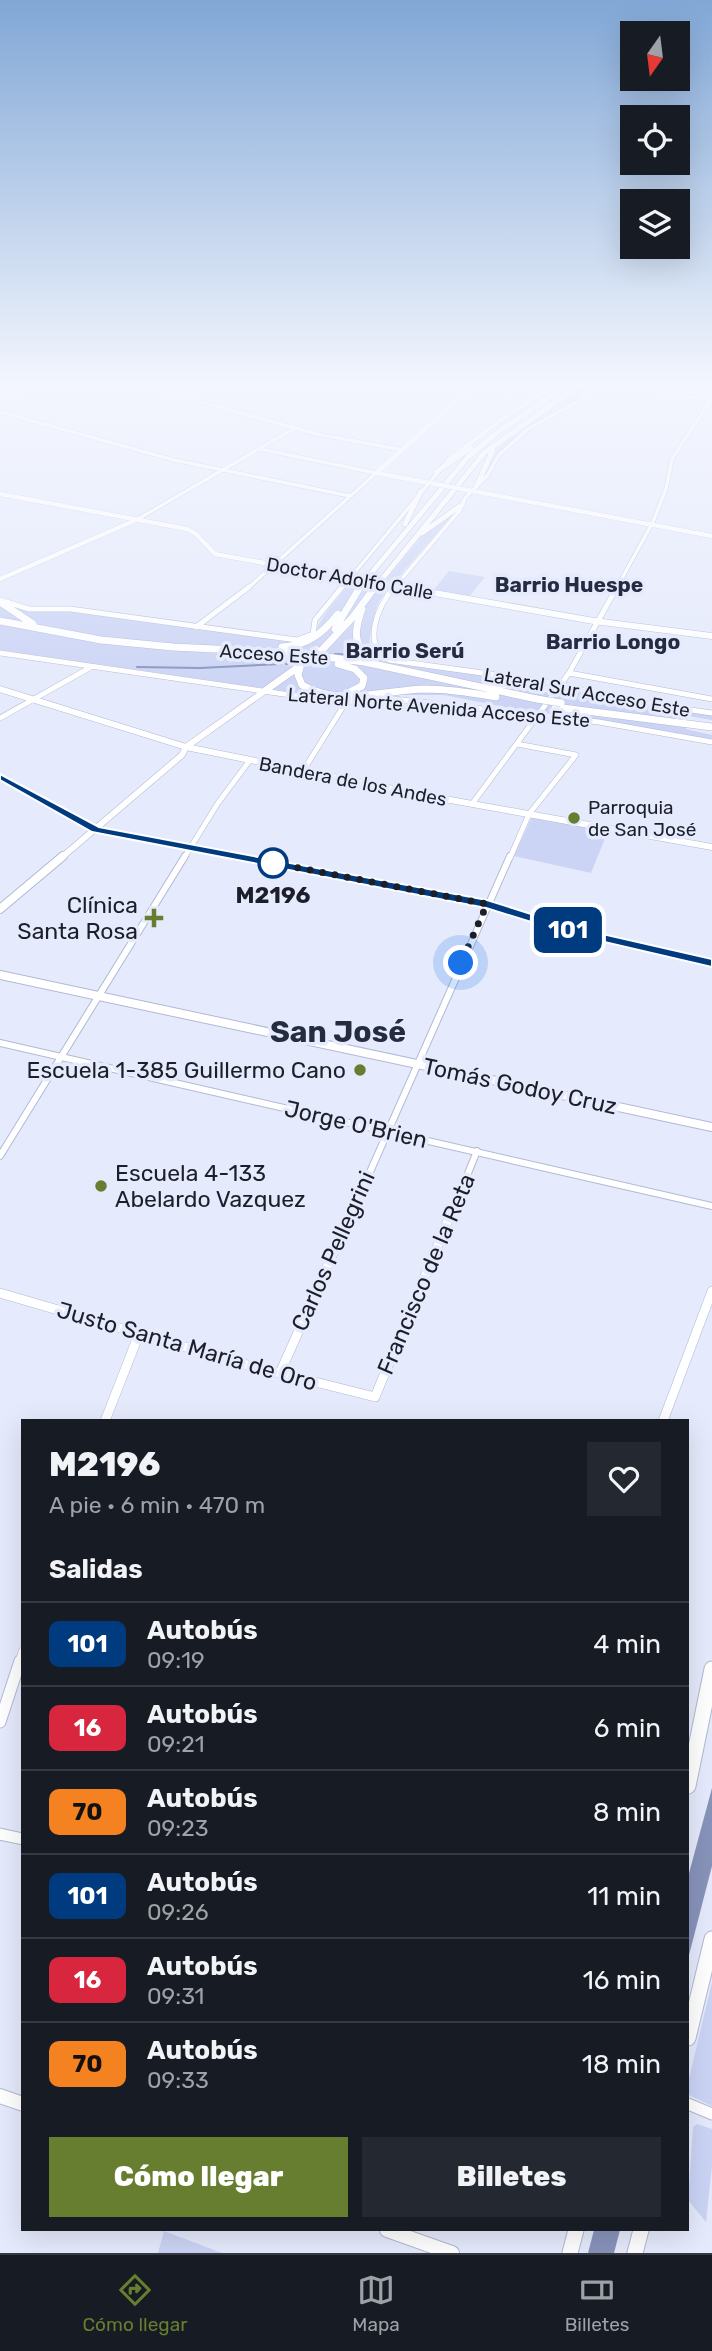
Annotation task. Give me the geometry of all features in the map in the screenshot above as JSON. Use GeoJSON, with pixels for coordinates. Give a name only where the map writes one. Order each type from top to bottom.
{"type":"FeatureCollection","features":[{"type":"Feature","properties":{"kind":"highway"},"geometry":{"type":"LineString","coordinates":[[115,644],[300,646],[320,636],[443,486]]}},
{"type":"Feature","properties":{"kind":"highway"},"geometry":{"type":"LineString","coordinates":[[456,486],[401,552],[365,601],[298,673],[302,685],[325,696],[435,689],[511,699]]}},
{"type":"Feature","properties":{"kind":"highway"},"geometry":{"type":"LineString","coordinates":[[399,537],[421,491]]}},
{"type":"Feature","properties":{"kind":"highway"},"geometry":{"type":"LineString","coordinates":[[401,552],[423,532],[463,504]]}},
{"type":"Feature","properties":{"kind":"highway"},"geometry":{"type":"LineString","coordinates":[[318,650],[336,628],[355,595]]}},
{"type":"Feature","properties":{"kind":"highway"},"geometry":{"type":"LineString","coordinates":[[0,601],[34,625],[101,640]]}},
{"type":"Feature","properties":{"kind":"highway"},"geometry":{"type":"LineString","coordinates":[[365,601],[355,629],[354,639],[358,649],[373,660],[415,671]]}},
{"type":"Feature","properties":{"kind":"highway","name":"Acceso Este"},"geometry":{"type":"LineString","coordinates":[[0,625],[115,644],[321,661],[402,673],[511,699],[536,701]]}},
{"type":"Feature","properties":{"kind":"highway","name":"Acceso Este"},"geometry":{"type":"LineString","coordinates":[[0,625],[115,644],[295,653],[415,671],[536,701],[598,713],[712,724]]}},
{"type":"Feature","properties":{"kind":"highway"},"geometry":{"type":"LineString","coordinates":[[304,665],[304,678],[318,690],[344,694],[358,689],[364,683],[363,675],[355,669],[321,661]]}},
{"type":"Feature","properties":{"kind":"highway"},"geometry":{"type":"LineString","coordinates":[[266,690],[304,665]]}},
{"type":"Feature","properties":{"kind":"highway"},"geometry":{"type":"LineString","coordinates":[[431,675],[559,687]]}},
{"type":"Feature","properties":{"kind":"highway","name":"Acceso Este"},"geometry":{"type":"LineString","coordinates":[[554,704],[712,724]]}},
{"type":"Feature","properties":{"kind":"highway"},"geometry":{"type":"LineString","coordinates":[[598,713],[712,734]]}},
{"type":"Feature","properties":{"kind":"highway"},"geometry":{"type":"LineString","coordinates":[[689,1781],[712,1670]]}},
{"type":"Feature","properties":{"kind":"highway"},"geometry":{"type":"LineString","coordinates":[[689,2034],[712,1939]]}},
{"type":"Feature","properties":{"kind":"highway"},"geometry":{"type":"LineString","coordinates":[[570,2253],[576,2231]]}},
{"type":"Feature","properties":{"kind":"highway"},"geometry":{"type":"LineString","coordinates":[[635,2253],[641,2231]]}},
{"type":"Feature","properties":{"kind":"main road"},"geometry":{"type":"LineString","coordinates":[[445,486],[712,536]]}},
{"type":"Feature","properties":{"kind":"main road","name":"Doctor Adolfo Calle"},"geometry":{"type":"LineString","coordinates":[[0,494],[196,532],[215,554],[598,621],[712,636]]}},
{"type":"Feature","properties":{"kind":"main road"},"geometry":{"type":"LineString","coordinates":[[0,579],[138,519]]}},
{"type":"Feature","properties":{"kind":"main road","name":"Bandera de los Andes"},"geometry":{"type":"LineString","coordinates":[[0,689],[186,747],[472,804],[712,847]]}},
{"type":"Feature","properties":{"kind":"main road"},"geometry":{"type":"LineString","coordinates":[[0,909],[96,830],[181,755],[186,747],[266,690]]}},
{"type":"Feature","properties":{"kind":"main road","name":"Tomás Godoy Cruz"},"geometry":{"type":"LineString","coordinates":[[0,975],[712,1127]]}},
{"type":"Feature","properties":{"kind":"main road"},"geometry":{"type":"LineString","coordinates":[[0,2096],[21,2103]]}},
{"type":"Feature","properties":{"kind":"main road"},"geometry":{"type":"LineString","coordinates":[[390,2231],[452,2253]]}},
{"type":"Feature","properties":{"kind":"street"},"geometry":{"type":"LineString","coordinates":[[138,519],[197,486]]}},
{"type":"Feature","properties":{"kind":"street"},"geometry":{"type":"LineString","coordinates":[[297,486],[349,496]]}},
{"type":"Feature","properties":{"kind":"street"},"geometry":{"type":"LineString","coordinates":[[196,628],[274,565],[361,486]]}},
{"type":"Feature","properties":{"kind":"street"},"geometry":{"type":"LineString","coordinates":[[0,601],[29,609],[70,609],[196,628],[305,639],[313,634],[315,621],[336,597],[347,578],[425,486]]}},
{"type":"Feature","properties":{"kind":"street"},"geometry":{"type":"LineString","coordinates":[[395,586],[475,486]]}},
{"type":"Feature","properties":{"kind":"street"},"geometry":{"type":"LineString","coordinates":[[472,804],[537,717],[554,704],[559,687],[652,525],[667,486]]}},
{"type":"Feature","properties":{"kind":"street","name":"Lateral Sur Acceso Este"},"geometry":{"type":"LineString","coordinates":[[395,586],[379,607],[378,622],[372,638],[380,655],[398,662],[712,713]]}},
{"type":"Feature","properties":{"kind":"street","name":"Lateral Norte Avenida Acceso Este"},"geometry":{"type":"LineString","coordinates":[[0,653],[346,702],[394,699],[599,722],[712,742]]}},
{"type":"Feature","properties":{"kind":"street"},"geometry":{"type":"LineString","coordinates":[[0,718],[92,667]]}},
{"type":"Feature","properties":{"kind":"street"},"geometry":{"type":"LineString","coordinates":[[569,673],[712,699]]}},
{"type":"Feature","properties":{"kind":"street"},"geometry":{"type":"LineString","coordinates":[[303,771],[346,702]]}},
{"type":"Feature","properties":{"kind":"street","name":"Carlos Pellegrini"},"geometry":{"type":"LineString","coordinates":[[280,1373],[529,814],[576,755],[517,744]]}},
{"type":"Feature","properties":{"kind":"street"},"geometry":{"type":"LineString","coordinates":[[0,1156],[233,781],[250,760]]}},
{"type":"Feature","properties":{"kind":"street"},"geometry":{"type":"LineString","coordinates":[[0,778],[96,830],[487,904],[570,930],[712,963]]}},
{"type":"Feature","properties":{"kind":"street","name":"Jorge O'Brien"},"geometry":{"type":"LineString","coordinates":[[0,1043],[712,1206]]}},
{"type":"Feature","properties":{"kind":"street","name":"Francisco de la Reta"},"geometry":{"type":"LineString","coordinates":[[375,1397],[477,1151]]}},
{"type":"Feature","properties":{"kind":"street"},"geometry":{"type":"LineString","coordinates":[[664,1419],[712,1292]]}},
{"type":"Feature","properties":{"kind":"street","name":"Justo Santa María de Oro"},"geometry":{"type":"LineString","coordinates":[[0,1293],[139,1334],[375,1397]]}},
{"type":"Feature","properties":{"kind":"street"},"geometry":{"type":"LineString","coordinates":[[106,1419],[139,1334]]}},
{"type":"Feature","properties":{"kind":"street"},"geometry":{"type":"LineString","coordinates":[[0,1722],[21,1658]]}},
{"type":"Feature","properties":{"kind":"street"},"geometry":{"type":"LineString","coordinates":[[0,1834],[21,1839]]}},
{"type":"Feature","properties":{"kind":"street"},"geometry":{"type":"LineString","coordinates":[[689,2104],[712,2114]]}},
{"type":"Feature","properties":{"kind":"shaded area"},"geometry":{"type":"Polygon","coordinates":[[[457,510],[396,580],[384,582],[424,533],[457,510]]]}},
{"type":"Feature","properties":{"kind":"shaded area"},"geometry":{"type":"Polygon","coordinates":[[[449,571],[485,577],[468,598],[432,592],[449,571]]]}},
{"type":"Feature","properties":{"kind":"shaded area"},"geometry":{"type":"Polygon","coordinates":[[[351,581],[390,587],[377,608],[369,643],[372,652],[390,663],[559,685],[619,702],[712,715],[712,720],[688,716],[686,729],[712,735],[712,740],[515,712],[505,707],[444,695],[388,695],[346,700],[0,650],[0,602],[25,609],[64,610],[298,642],[315,634],[326,613],[351,581]]]}},
{"type":"Feature","properties":{"kind":"shaded area"},"geometry":{"type":"Polygon","coordinates":[[[532,817],[608,831],[591,873],[514,856],[532,817]]]}},
{"type":"Feature","properties":{"kind":"shaded area"},"geometry":{"type":"Polygon","coordinates":[[[712,1788],[712,1866],[689,1955],[689,1873],[712,1788]]]}},
{"type":"Feature","properties":{"kind":"shaded area"},"geometry":{"type":"Polygon","coordinates":[[[712,1982],[712,2106],[689,2095],[689,2079],[712,1982]]]}},
{"type":"Feature","properties":{"kind":"shaded area"},"geometry":{"type":"Polygon","coordinates":[[[697,2124],[712,2129],[712,2166],[706,2222],[689,2201],[693,2127],[697,2124]]]}},
{"type":"Feature","properties":{"kind":"shaded area"},"geometry":{"type":"Polygon","coordinates":[[[164,2231],[222,2253],[158,2253],[164,2231]]]}},
{"type":"Feature","properties":{"kind":"shaded area"},"geometry":{"type":"Polygon","coordinates":[[[594,2231],[620,2231],[614,2253],[588,2253],[594,2231]]]}},
{"type":"Feature","properties":{"kind":"waterway"},"geometry":{"type":"LineString","coordinates":[[335,654],[357,655]]}},
{"type":"Feature","properties":{"kind":"waterway"},"geometry":{"type":"LineString","coordinates":[[137,667],[200,668],[281,664]]}},
{"type":"Feature","properties":{"kind":"bus line","name":"101"},"geometry":{"type":"LineString","coordinates":[[0,778],[96,830],[487,904],[570,930],[712,963]]}},
{"type":"Feature","properties":{"kind":"place","name":"Parroquia de San José"},"geometry":{"type":"Point","coordinates":[574,818]}},
{"type":"Feature","properties":{"kind":"place","name":"M2196"},"geometry":{"type":"Point","coordinates":[273,863]}},
{"type":"Feature","properties":{"kind":"place","name":"Clínica Santa Rosa"},"geometry":{"type":"Point","coordinates":[154,918]}},
{"type":"Feature","properties":{"kind":"place","name":"Escuela 1-385 Guillermo Cano"},"geometry":{"type":"Point","coordinates":[360,1070]}},
{"type":"Feature","properties":{"kind":"place","name":"Escuela 4-133 Abelardo Vazquez"},"geometry":{"type":"Point","coordinates":[101,1186]}},
{"type":"Feature","properties":{"kind":"district","name":"Barrio Huespe"},"geometry":{"type":"Point","coordinates":[569,585]}},
{"type":"Feature","properties":{"kind":"district","name":"Barrio Longo"},"geometry":{"type":"Point","coordinates":[613,642]}},
{"type":"Feature","properties":{"kind":"district","name":"Barrio Serú"},"geometry":{"type":"Point","coordinates":[405,651]}},
{"type":"Feature","properties":{"kind":"district","name":"San José"},"geometry":{"type":"Point","coordinates":[338,1032]}},
{"type":"Feature","properties":{"kind":"route"},"geometry":{"type":"LineString","coordinates":[[273,863],[487,904],[461,963]]}}]}
